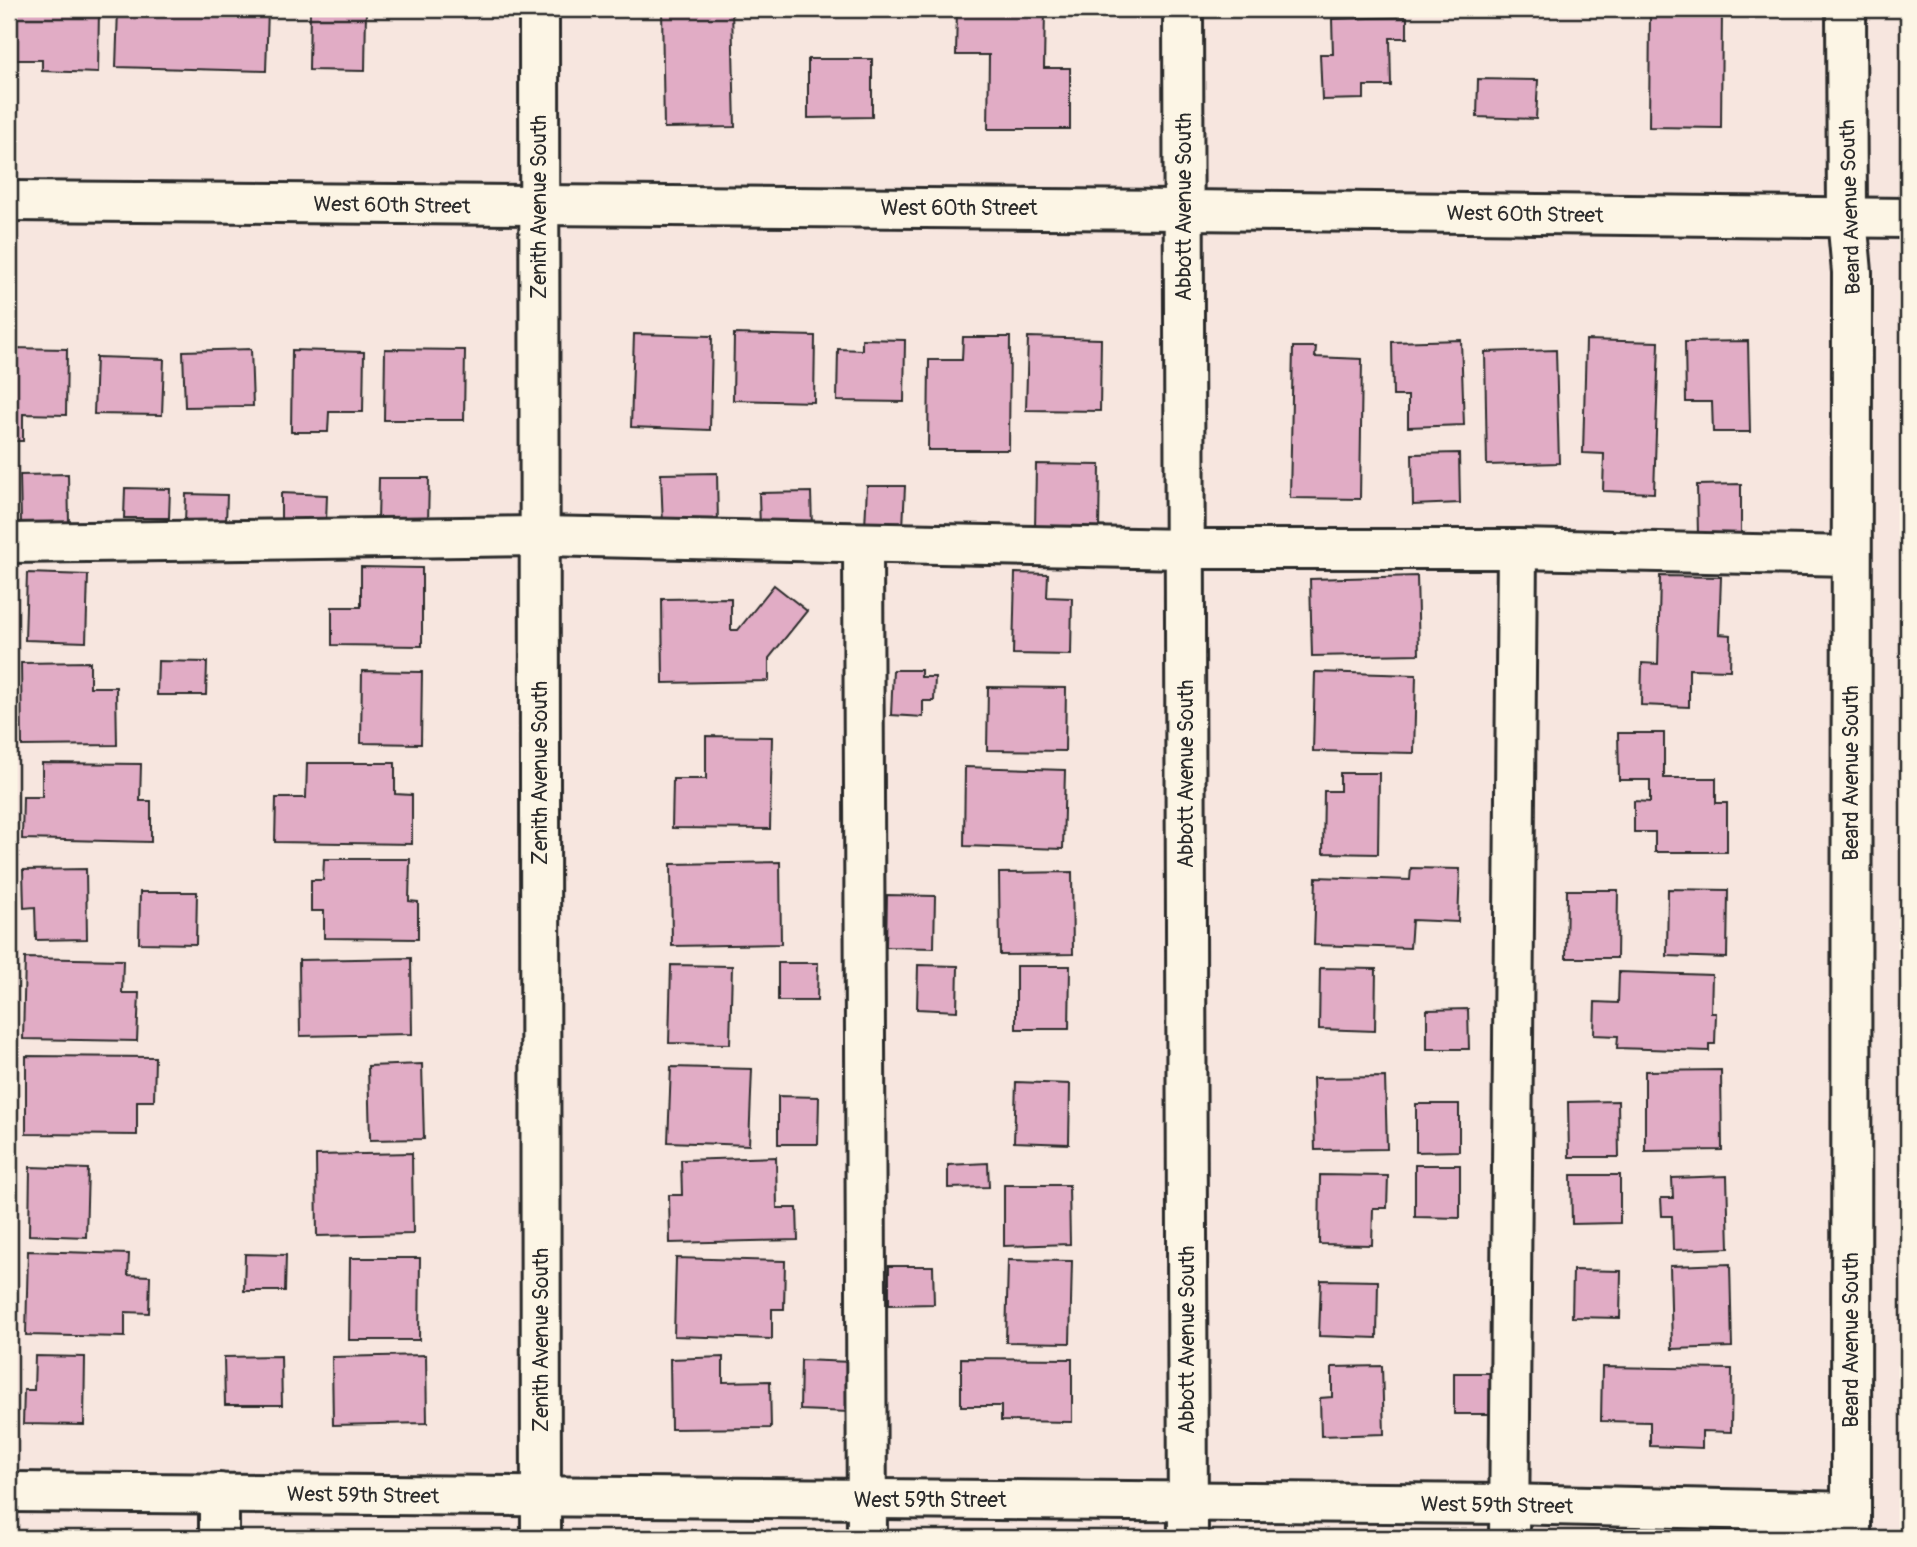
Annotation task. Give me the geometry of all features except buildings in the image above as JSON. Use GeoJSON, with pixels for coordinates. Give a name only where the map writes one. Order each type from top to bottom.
{"type":"FeatureCollection","features":[{"type":"Feature","properties":{"kind":"street","name":"Zenith Avenue South"},"geometry":{"type":"LineString","coordinates":[[539,9],[541,1538]]}},
{"type":"Feature","properties":{"kind":"street","name":"Abbott Avenue South"},"geometry":{"type":"LineString","coordinates":[[1183,9],[1188,1520]]}},
{"type":"Feature","properties":{"kind":"street","name":"Beard Avenue South"},"geometry":{"type":"LineString","coordinates":[[1846,9],[1847,218],[1853,272],[1851,1525]]}},
{"type":"Feature","properties":{"kind":"street","name":"West 60th Street"},"geometry":{"type":"LineString","coordinates":[[9,201],[1908,218]]}},
{"type":"Feature","properties":{"kind":"street"},"geometry":{"type":"LineString","coordinates":[[9,543],[540,536],[1185,549],[1517,549],[1852,556]]}},
{"type":"Feature","properties":{"kind":"street"},"geometry":{"type":"LineString","coordinates":[[863,543],[867,1538]]}},
{"type":"Feature","properties":{"kind":"street"},"geometry":{"type":"LineString","coordinates":[[1509,1521],[1517,549]]}},
{"type":"Feature","properties":{"kind":"street","name":"West 59th Street"},"geometry":{"type":"LineString","coordinates":[[9,1492],[867,1499],[1188,1520],[1851,1525]]}},
{"type":"Feature","properties":{"kind":"street"},"geometry":{"type":"LineString","coordinates":[[219,1493],[219,1538]]}}]}
